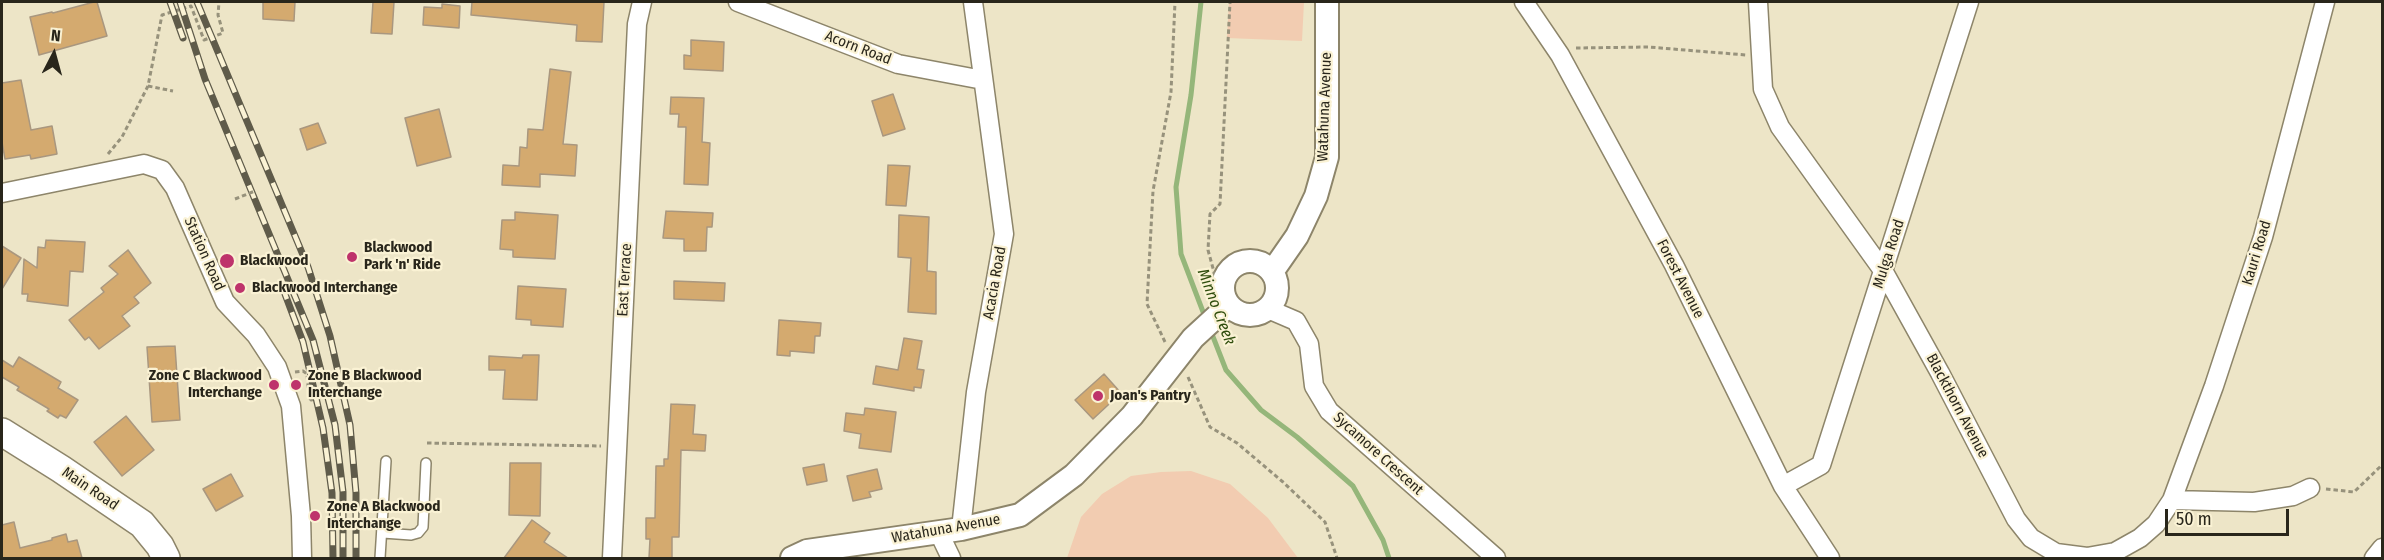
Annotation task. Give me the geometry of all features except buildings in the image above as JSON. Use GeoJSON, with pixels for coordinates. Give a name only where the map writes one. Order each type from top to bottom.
{"type":"FeatureCollection","features":[{"type":"Feature","properties":{"kind":"main road","name":"Main Road"},"geometry":{"type":"LineString","coordinates":[[2,432],[142,524],[160,546],[166,558]]}},
{"type":"Feature","properties":{"kind":"street","name":"East Terrace"},"geometry":{"type":"LineString","coordinates":[[612,558],[637,24],[642,2]]}},
{"type":"Feature","properties":{"kind":"street","name":"Acorn Road"},"geometry":{"type":"LineString","coordinates":[[738,2],[898,64],[983,80]]}},
{"type":"Feature","properties":{"kind":"street","name":"Acacia Road"},"geometry":{"type":"LineString","coordinates":[[950,531],[1004,234],[973,2]]}},
{"type":"Feature","properties":{"kind":"street","name":"Watahuna Avenue"},"geometry":{"type":"LineString","coordinates":[[1272,272],[1297,236],[1316,196],[1327,157],[1327,2]]}},
{"type":"Feature","properties":{"kind":"street","name":"Forest Avenue"},"geometry":{"type":"LineString","coordinates":[[1524,2],[1557,50],[1674,265],[1783,486],[1830,558]]}},
{"type":"Feature","properties":{"kind":"street","name":"Blackthorn Avenue"},"geometry":{"type":"LineString","coordinates":[[1758,2],[1763,88],[1780,127],[1884,272],[2016,519],[2031,538],[2056,553],[2087,557],[2115,552],[2140,538],[2156,524],[2172,500]]}},
{"type":"Feature","properties":{"kind":"street","name":"Mulga Road"},"geometry":{"type":"LineString","coordinates":[[1783,486],[1821,465],[1969,2]]}},
{"type":"Feature","properties":{"kind":"street","name":"Kauri Road"},"geometry":{"type":"LineString","coordinates":[[2172,500],[2214,386],[2263,237],[2325,2]]}},
{"type":"Feature","properties":{"kind":"street","name":"Station Road"},"geometry":{"type":"LineString","coordinates":[[2,193],[144,164],[162,170],[175,188],[225,302],[256,335],[276,368],[291,406],[301,516],[302,558]]}},
{"type":"Feature","properties":{"kind":"street"},"geometry":{"type":"LineString","coordinates":[[1250,261],[1259,263],[1272,272],[1277,290],[1275,299],[1268,309],[1250,315],[1221,312],[1225,297],[1225,279],[1232,268],[1250,261]]}},
{"type":"Feature","properties":{"kind":"street","name":"Sycamore Crescent"},"geometry":{"type":"LineString","coordinates":[[1268,309],[1296,321],[1309,344],[1314,387],[1329,411],[1496,558]]}},
{"type":"Feature","properties":{"kind":"street","name":"Watahuna Avenue"},"geometry":{"type":"LineString","coordinates":[[792,558],[807,551],[950,531],[1020,515],[1074,475],[1132,416],[1174,361],[1199,332],[1221,312]]}},
{"type":"Feature","properties":{"kind":"street"},"geometry":{"type":"LineString","coordinates":[[2172,500],[2254,502],[2293,496],[2310,488]]}},
{"type":"Feature","properties":{"kind":"street"},"geometry":{"type":"LineString","coordinates":[[950,531],[951,558]]}},
{"type":"Feature","properties":{"kind":"street"},"geometry":{"type":"LineString","coordinates":[[2374,558],[2382,548]]}},
{"type":"Feature","properties":{"kind":"lane"},"geometry":{"type":"LineString","coordinates":[[380,558],[386,461]]}},
{"type":"Feature","properties":{"kind":"lane"},"geometry":{"type":"LineString","coordinates":[[383,533],[411,535],[418,533],[423,527],[426,463]]}},
{"type":"Feature","properties":{"kind":"path"},"geometry":{"type":"LineString","coordinates":[[88,176],[122,137],[148,86],[162,15],[191,6],[204,40],[223,33],[218,15],[219,2]]}},
{"type":"Feature","properties":{"kind":"path"},"geometry":{"type":"LineString","coordinates":[[1175,2],[1171,92],[1153,190],[1147,304],[1174,361],[1187,375],[1210,427],[1237,443],[1325,522],[1337,558]]}},
{"type":"Feature","properties":{"kind":"path"},"geometry":{"type":"LineString","coordinates":[[1221,312],[1208,250],[1210,214],[1220,204],[1230,2]]}},
{"type":"Feature","properties":{"kind":"path"},"geometry":{"type":"LineString","coordinates":[[1557,50],[1584,47],[1648,47],[1760,56]]}},
{"type":"Feature","properties":{"kind":"path"},"geometry":{"type":"LineString","coordinates":[[148,86],[173,91]]}},
{"type":"Feature","properties":{"kind":"path"},"geometry":{"type":"LineString","coordinates":[[235,199],[255,191]]}},
{"type":"Feature","properties":{"kind":"path"},"geometry":{"type":"LineString","coordinates":[[290,369],[306,372],[311,400],[344,392],[366,391]]}},
{"type":"Feature","properties":{"kind":"path"},"geometry":{"type":"LineString","coordinates":[[427,443],[618,446]]}},
{"type":"Feature","properties":{"kind":"path"},"geometry":{"type":"LineString","coordinates":[[2310,488],[2354,492],[2382,465]]}},
{"type":"Feature","properties":{"kind":"shaded area"},"geometry":{"type":"Polygon","coordinates":[[[1229,2],[1304,2],[1302,41],[1227,38],[1229,2]]]}},
{"type":"Feature","properties":{"kind":"shaded area"},"geometry":{"type":"Polygon","coordinates":[[[1191,471],[1230,484],[1268,518],[1298,558],[1067,558],[1081,517],[1102,494],[1131,476],[1191,471]]]}},
{"type":"Feature","properties":{"kind":"waterway","name":"Minno Creek"},"geometry":{"type":"LineString","coordinates":[[1201,2],[1191,95],[1176,187],[1181,254],[1205,317]]}},
{"type":"Feature","properties":{"kind":"waterway","name":"Minno Creek"},"geometry":{"type":"LineString","coordinates":[[1210,329],[1226,370],[1261,410],[1297,437],[1353,486],[1383,540],[1389,558]]}},
{"type":"Feature","properties":{"kind":"railway"},"geometry":{"type":"LineString","coordinates":[[170,2],[183,38]]}},
{"type":"Feature","properties":{"kind":"railway"},"geometry":{"type":"LineString","coordinates":[[180,2],[205,79],[313,340],[335,425],[343,492],[343,558]]}},
{"type":"Feature","properties":{"kind":"railway"},"geometry":{"type":"LineString","coordinates":[[197,2],[308,267],[330,336],[350,425],[356,493],[356,558]]}},
{"type":"Feature","properties":{"kind":"railway"},"geometry":{"type":"LineString","coordinates":[[282,286],[303,342],[323,428],[332,493],[333,558]]}},
{"type":"Feature","properties":{"kind":"place","name":"Blackwood Park 'n' Ride"},"geometry":{"type":"Point","coordinates":[352,257]}},
{"type":"Feature","properties":{"kind":"place","name":"Blackwood"},"geometry":{"type":"Point","coordinates":[227,261]}},
{"type":"Feature","properties":{"kind":"place","name":"Blackwood Interchange"},"geometry":{"type":"Point","coordinates":[240,288]}},
{"type":"Feature","properties":{"kind":"place","name":"Zone C Blackwood Interchange"},"geometry":{"type":"Point","coordinates":[274,385]}},
{"type":"Feature","properties":{"kind":"place","name":"Zone B Blackwood Interchange"},"geometry":{"type":"Point","coordinates":[296,385]}},
{"type":"Feature","properties":{"kind":"place","name":"Joan's Pantry"},"geometry":{"type":"Point","coordinates":[1098,396]}},
{"type":"Feature","properties":{"kind":"place","name":"Zone A Blackwood Interchange"},"geometry":{"type":"Point","coordinates":[315,516]}}]}
